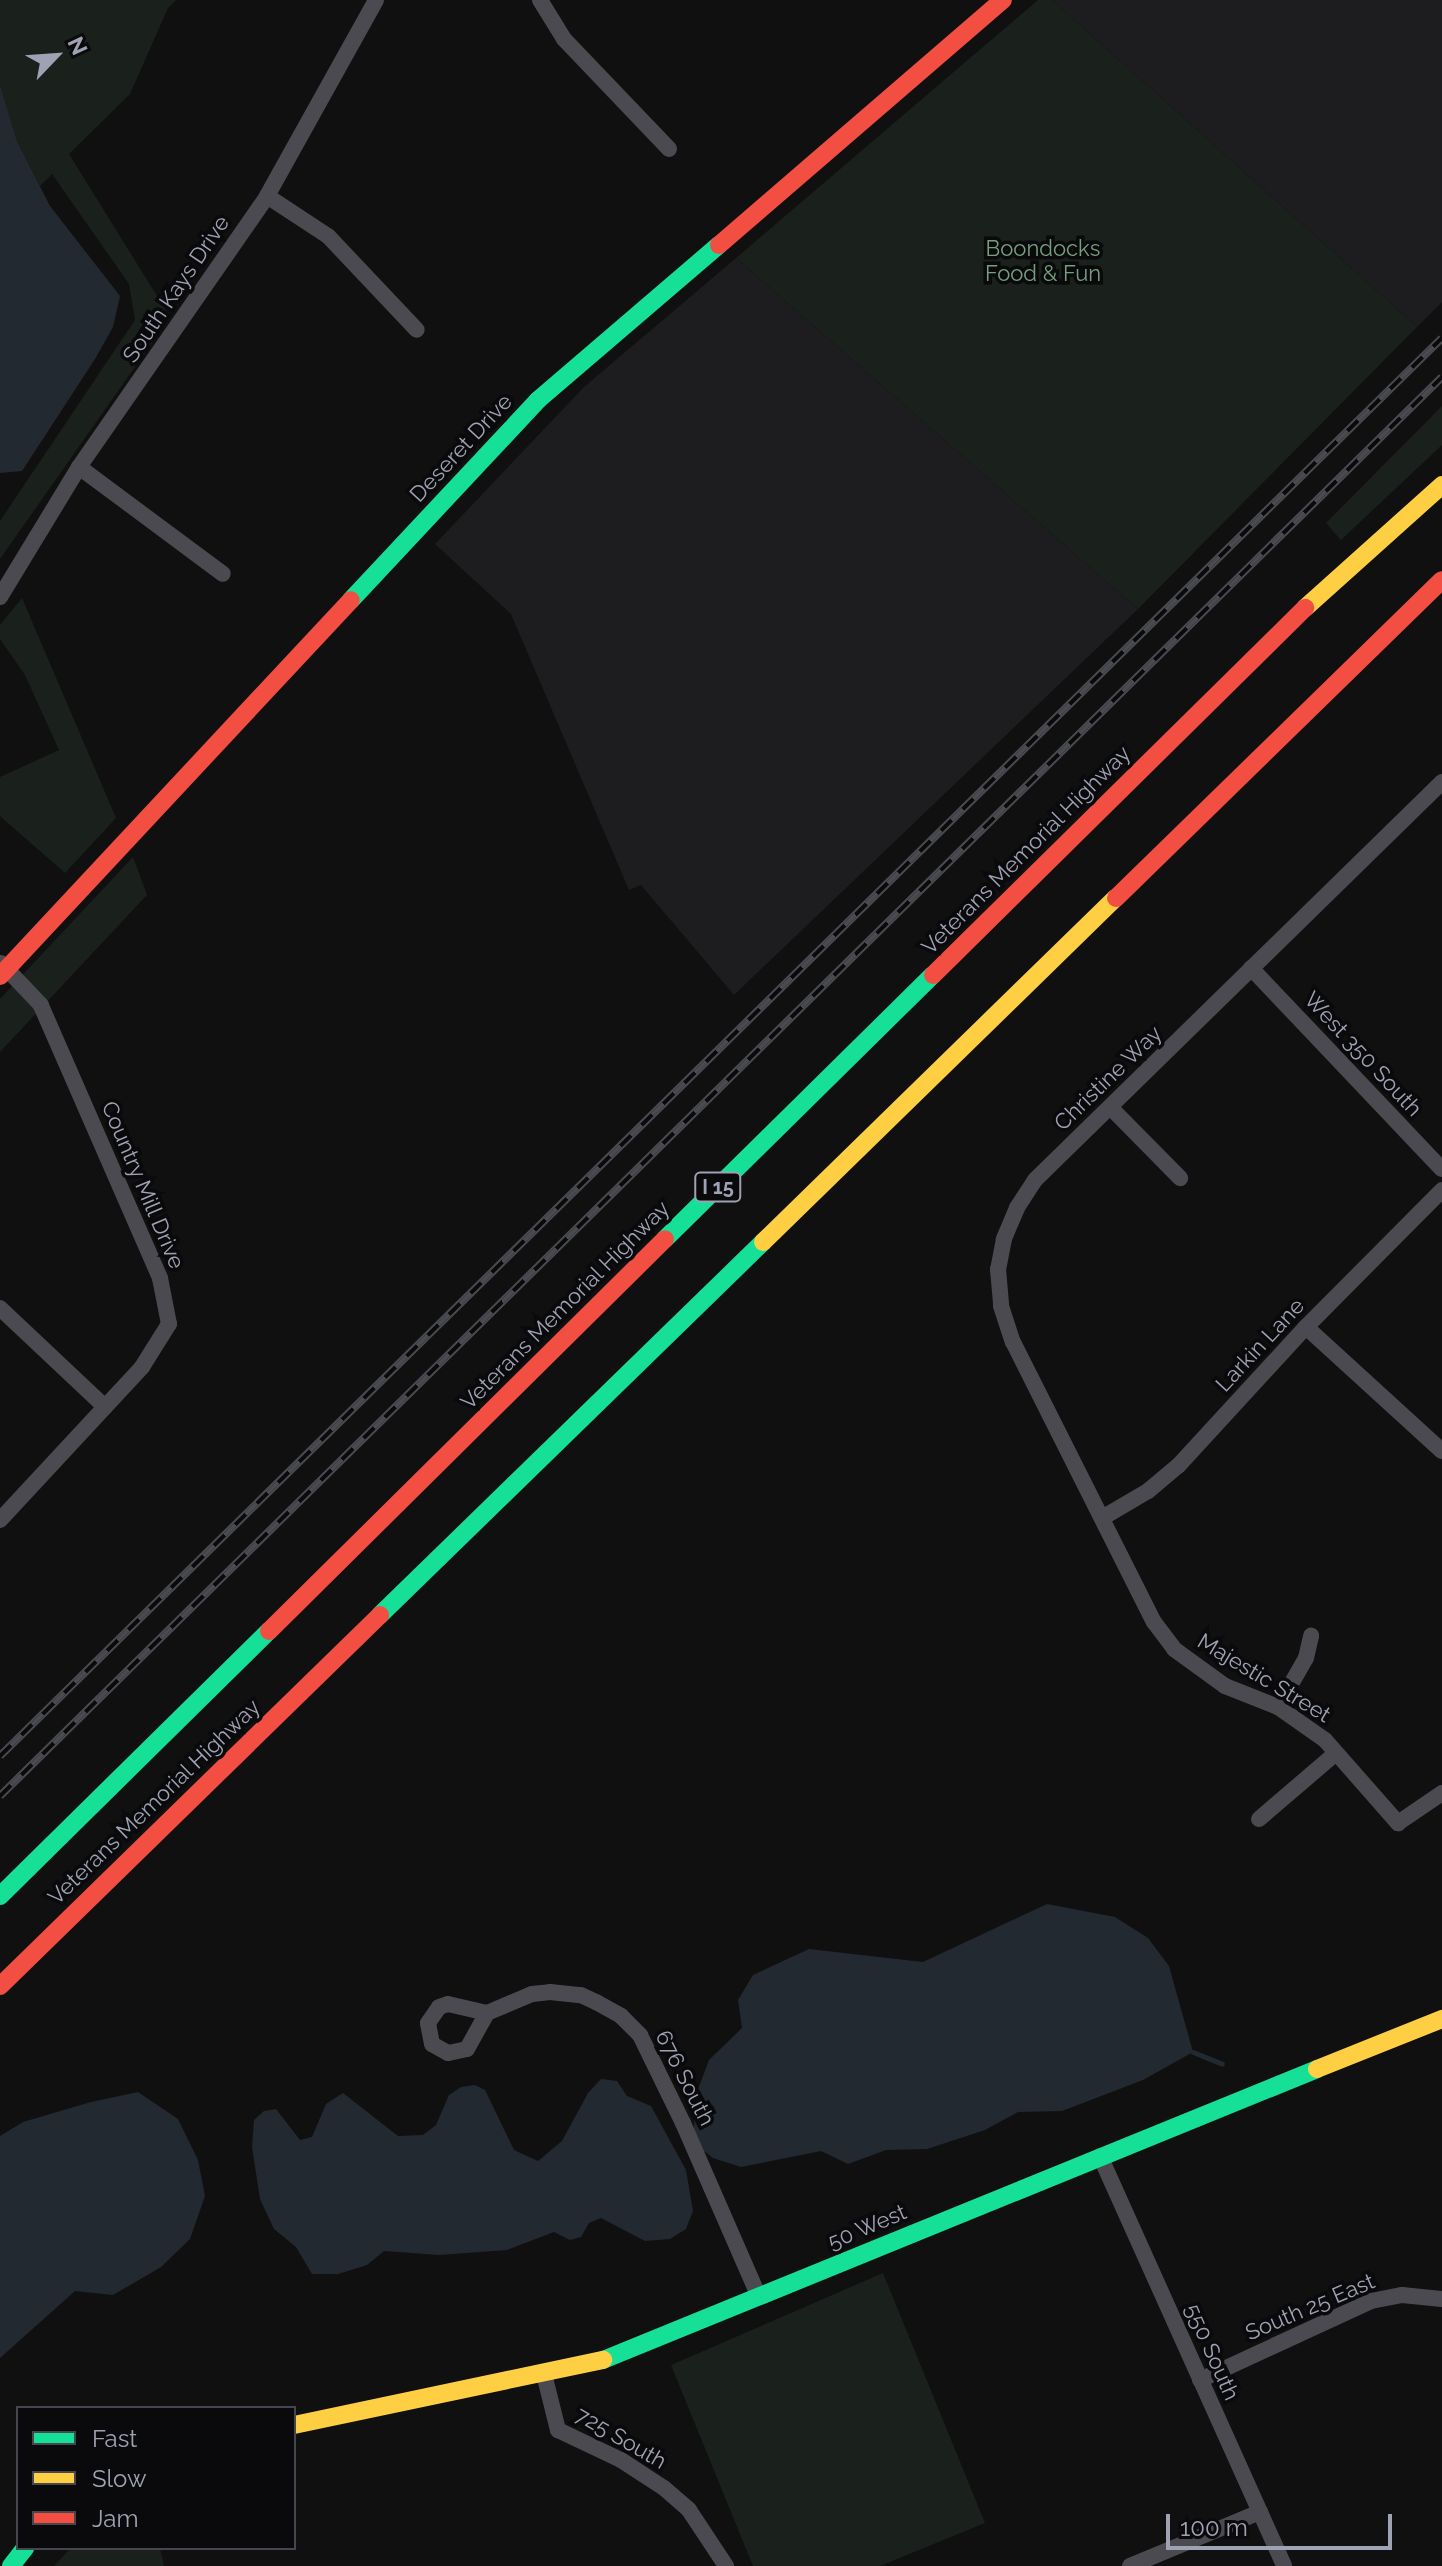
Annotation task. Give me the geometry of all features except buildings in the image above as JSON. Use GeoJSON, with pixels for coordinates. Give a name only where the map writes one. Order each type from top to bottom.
{"type":"FeatureCollection","features":[{"type":"Feature","properties":{"kind":"main road","name":"Deseret Drive"},"geometry":{"type":"LineString","coordinates":[[2,969],[538,400],[1003,0]]}},
{"type":"Feature","properties":{"kind":"main road","name":"Veterans Memorial Highway"},"geometry":{"type":"LineString","coordinates":[[0,1896],[1315,598],[1442,485]]}},
{"type":"Feature","properties":{"kind":"main road","name":"Veterans Memorial Highway"},"geometry":{"type":"LineString","coordinates":[[0,1986],[1442,580]]}},
{"type":"Feature","properties":{"kind":"main road","name":"50 West"},"geometry":{"type":"LineString","coordinates":[[296,2425],[544,2374],[635,2349],[1100,2156],[1442,2019]]}},
{"type":"Feature","properties":{"kind":"main road"},"geometry":{"type":"LineString","coordinates":[[11,2566],[23,2550]]}},
{"type":"Feature","properties":{"kind":"street","name":"South Kays Drive"},"geometry":{"type":"LineString","coordinates":[[0,597],[79,467],[267,196],[376,0]]}},
{"type":"Feature","properties":{"kind":"street"},"geometry":{"type":"LineString","coordinates":[[540,0],[564,39],[669,149]]}},
{"type":"Feature","properties":{"kind":"street"},"geometry":{"type":"LineString","coordinates":[[267,196],[328,236],[417,330]]}},
{"type":"Feature","properties":{"kind":"street"},"geometry":{"type":"LineString","coordinates":[[79,467],[223,574]]}},
{"type":"Feature","properties":{"kind":"street","name":"Christine Way"},"geometry":{"type":"LineString","coordinates":[[1080,1475],[1013,1342],[1001,1306],[998,1269],[1004,1239],[1017,1208],[1035,1180],[1441,784]]}},
{"type":"Feature","properties":{"kind":"street","name":"West 350 South"},"geometry":{"type":"LineString","coordinates":[[1251,968],[1442,1169]]}},
{"type":"Feature","properties":{"kind":"street","name":"Country Mill Drive"},"geometry":{"type":"LineString","coordinates":[[0,1520],[142,1367],[169,1324],[160,1278],[41,1005],[2,969]]}},
{"type":"Feature","properties":{"kind":"street"},"geometry":{"type":"LineString","coordinates":[[1110,1107],[1180,1178]]}},
{"type":"Feature","properties":{"kind":"street","name":"Larkin Lane"},"geometry":{"type":"LineString","coordinates":[[1102,1518],[1148,1491],[1178,1466],[1306,1327],[1442,1190]]}},
{"type":"Feature","properties":{"kind":"street"},"geometry":{"type":"LineString","coordinates":[[0,1308],[105,1407]]}},
{"type":"Feature","properties":{"kind":"street"},"geometry":{"type":"LineString","coordinates":[[1306,1327],[1442,1451]]}},
{"type":"Feature","properties":{"kind":"street","name":"Majestic Street"},"geometry":{"type":"LineString","coordinates":[[1080,1475],[1154,1622],[1174,1649],[1225,1686],[1278,1707],[1325,1740],[1398,1823],[1442,1793]]}},
{"type":"Feature","properties":{"kind":"street"},"geometry":{"type":"LineString","coordinates":[[1278,1707],[1306,1658],[1311,1636]]}},
{"type":"Feature","properties":{"kind":"street"},"geometry":{"type":"LineString","coordinates":[[1259,1819],[1336,1753]]}},
{"type":"Feature","properties":{"kind":"street","name":"676 South"},"geometry":{"type":"LineString","coordinates":[[487,2013],[532,1994],[581,1995],[609,2007],[640,2035],[695,2147],[759,2297]]}},
{"type":"Feature","properties":{"kind":"street","name":"550 South"},"geometry":{"type":"LineString","coordinates":[[1100,2156],[1284,2566]]}},
{"type":"Feature","properties":{"kind":"street","name":"South 25 East"},"geometry":{"type":"LineString","coordinates":[[1200,2380],[1371,2301],[1402,2295],[1442,2299]]}},
{"type":"Feature","properties":{"kind":"street","name":"725 South"},"geometry":{"type":"LineString","coordinates":[[544,2374],[558,2430],[621,2460],[664,2488],[689,2510],[726,2566]]}},
{"type":"Feature","properties":{"kind":"street"},"geometry":{"type":"LineString","coordinates":[[1130,2566],[1260,2512]]}},
{"type":"Feature","properties":{"kind":"shaded area"},"geometry":{"type":"Polygon","coordinates":[[[1052,0],[1442,0],[1442,302],[1417,327],[1052,0]]]}},
{"type":"Feature","properties":{"kind":"shaded area"},"geometry":{"type":"Polygon","coordinates":[[[0,85],[17,141],[50,206],[120,296],[113,327],[22,471],[0,473],[0,85]]]}},
{"type":"Feature","properties":{"kind":"shaded area"},"geometry":{"type":"Polygon","coordinates":[[[736,258],[1138,609],[734,995],[641,885],[629,890],[511,614],[435,544],[584,387],[736,258]]]}},
{"type":"Feature","properties":{"kind":"shaded area"},"geometry":{"type":"Polygon","coordinates":[[[1047,1904],[1115,1917],[1148,1938],[1169,1966],[1193,2052],[1143,2080],[1062,2111],[1018,2112],[985,2130],[927,2149],[886,2150],[848,2164],[821,2151],[741,2167],[713,2158],[699,2147],[694,2128],[696,2095],[709,2060],[742,2028],[738,2000],[753,1975],[809,1949],[923,1962],[1047,1904]]]}},
{"type":"Feature","properties":{"kind":"shaded area"},"geometry":{"type":"Polygon","coordinates":[[[601,2079],[617,2081],[627,2096],[651,2106],[686,2170],[693,2211],[686,2229],[670,2239],[645,2241],[601,2218],[589,2223],[581,2237],[570,2240],[554,2232],[507,2250],[439,2255],[384,2251],[367,2265],[338,2274],[312,2274],[296,2247],[274,2229],[260,2199],[252,2147],[254,2120],[264,2111],[276,2109],[300,2140],[312,2137],[326,2104],[343,2093],[398,2136],[423,2135],[436,2125],[449,2095],[461,2087],[475,2085],[485,2090],[514,2150],[538,2161],[562,2141],[588,2093],[601,2079]]]}},
{"type":"Feature","properties":{"kind":"shaded area"},"geometry":{"type":"Polygon","coordinates":[[[138,2092],[178,2119],[198,2160],[205,2196],[190,2239],[161,2267],[113,2295],[75,2291],[0,2358],[0,2136],[23,2122],[138,2092]]]}},
{"type":"Feature","properties":{"kind":"green space"},"geometry":{"type":"Polygon","coordinates":[[[0,0],[176,0],[168,8],[130,94],[69,154],[170,317],[0,559],[0,521],[135,320],[129,284],[52,174],[40,186],[17,141],[0,85],[0,0]]]}},
{"type":"Feature","properties":{"kind":"green space","name":"Boondocks Food & Fun"},"geometry":{"type":"Polygon","coordinates":[[[1038,0],[1052,0],[1417,327],[1138,609],[736,258],[1038,0]]]}},
{"type":"Feature","properties":{"kind":"green space"},"geometry":{"type":"Polygon","coordinates":[[[1442,406],[1442,445],[1341,540],[1326,523],[1442,406]]]}},
{"type":"Feature","properties":{"kind":"green space"},"geometry":{"type":"Polygon","coordinates":[[[22,598],[116,818],[65,873],[0,816],[0,777],[59,750],[25,675],[0,639],[0,625],[22,598]]]}},
{"type":"Feature","properties":{"kind":"green space"},"geometry":{"type":"Polygon","coordinates":[[[133,857],[147,895],[0,1052],[0,999],[133,857]]]}},
{"type":"Feature","properties":{"kind":"green space"},"geometry":{"type":"Polygon","coordinates":[[[883,2273],[985,2523],[880,2566],[753,2566],[671,2365],[883,2273]]]}},
{"type":"Feature","properties":{"kind":"green space"},"geometry":{"type":"Polygon","coordinates":[[[69,2550],[160,2550],[164,2566],[54,2566],[69,2550]]]}},
{"type":"Feature","properties":{"kind":"waterway"},"geometry":{"type":"LineString","coordinates":[[1193,2052],[1222,2064]]}},
{"type":"Feature","properties":{"kind":"railway"},"geometry":{"type":"LineString","coordinates":[[0,1756],[1442,338]]}},
{"type":"Feature","properties":{"kind":"railway"},"geometry":{"type":"LineString","coordinates":[[0,1796],[1442,377]]}},
{"type":"Feature","properties":{"kind":"traffic: fast"},"geometry":{"type":"LineString","coordinates":[[351,600],[538,400],[719,245]]}},
{"type":"Feature","properties":{"kind":"traffic: fast"},"geometry":{"type":"LineString","coordinates":[[665,1239],[933,975]]}},
{"type":"Feature","properties":{"kind":"traffic: fast"},"geometry":{"type":"LineString","coordinates":[[380,1615],[763,1242]]}},
{"type":"Feature","properties":{"kind":"traffic: fast"},"geometry":{"type":"LineString","coordinates":[[0,1896],[269,1631]]}},
{"type":"Feature","properties":{"kind":"traffic: fast"},"geometry":{"type":"LineString","coordinates":[[603,2360],[1317,2069]]}},
{"type":"Feature","properties":{"kind":"traffic: fast"},"geometry":{"type":"LineString","coordinates":[[11,2566],[23,2550]]}},
{"type":"Feature","properties":{"kind":"traffic: slow"},"geometry":{"type":"LineString","coordinates":[[1305,608],[1442,485]]}},
{"type":"Feature","properties":{"kind":"traffic: slow"},"geometry":{"type":"LineString","coordinates":[[763,1242],[1116,898]]}},
{"type":"Feature","properties":{"kind":"traffic: slow"},"geometry":{"type":"LineString","coordinates":[[1317,2069],[1442,2019]]}},
{"type":"Feature","properties":{"kind":"traffic: slow"},"geometry":{"type":"LineString","coordinates":[[296,2425],[603,2360]]}},
{"type":"Feature","properties":{"kind":"traffic: jam"},"geometry":{"type":"LineString","coordinates":[[719,245],[1003,0]]}},
{"type":"Feature","properties":{"kind":"traffic: jam"},"geometry":{"type":"LineString","coordinates":[[1116,898],[1442,580]]}},
{"type":"Feature","properties":{"kind":"traffic: jam"},"geometry":{"type":"LineString","coordinates":[[0,976],[351,600]]}},
{"type":"Feature","properties":{"kind":"traffic: jam"},"geometry":{"type":"LineString","coordinates":[[933,975],[1305,608]]}},
{"type":"Feature","properties":{"kind":"traffic: jam"},"geometry":{"type":"LineString","coordinates":[[269,1631],[665,1239]]}},
{"type":"Feature","properties":{"kind":"traffic: jam"},"geometry":{"type":"LineString","coordinates":[[0,1986],[380,1615]]}}]}
